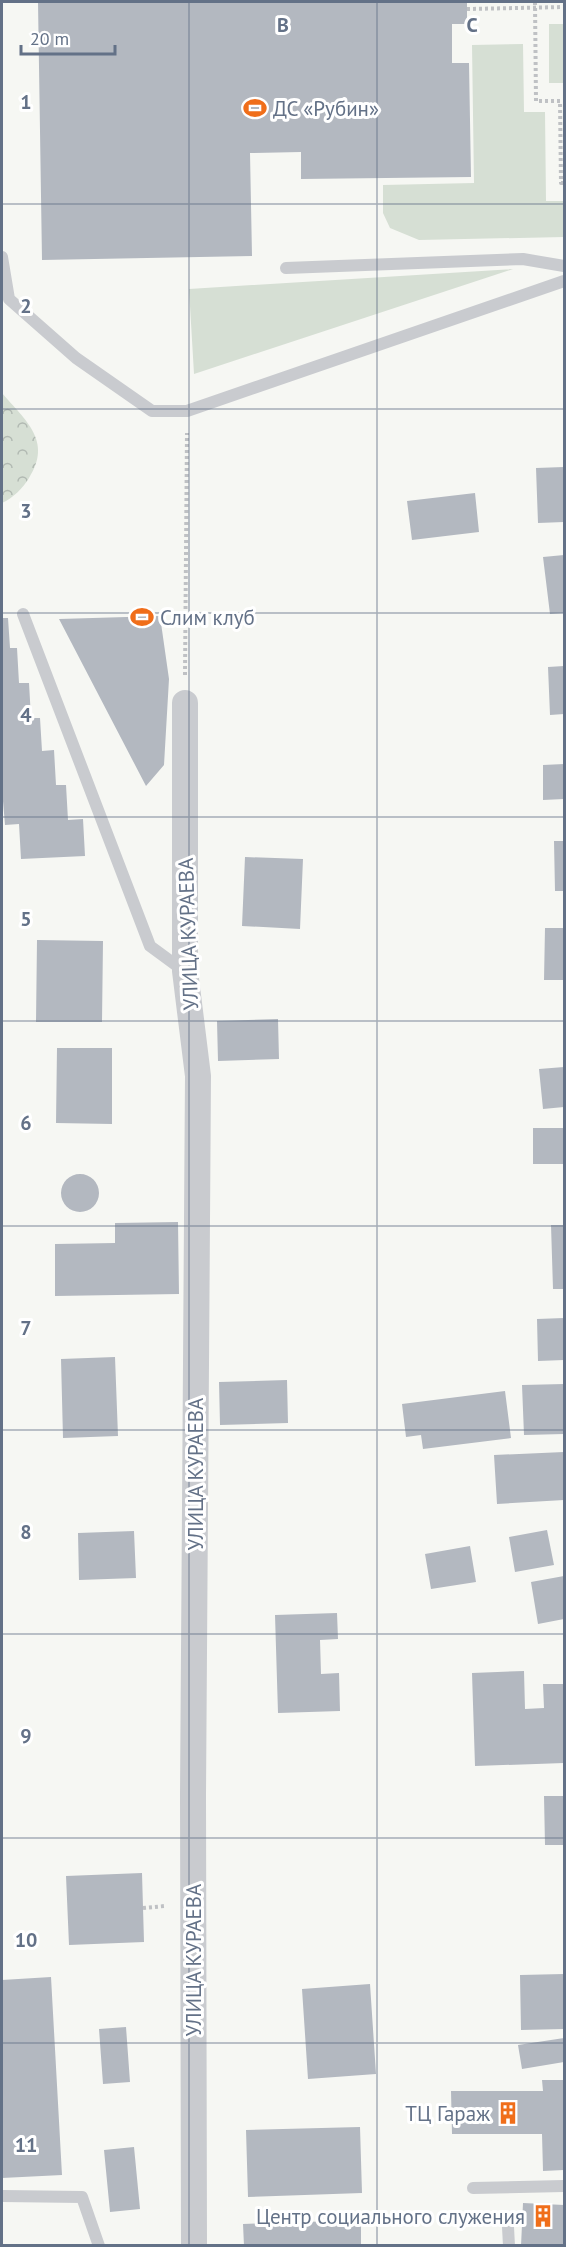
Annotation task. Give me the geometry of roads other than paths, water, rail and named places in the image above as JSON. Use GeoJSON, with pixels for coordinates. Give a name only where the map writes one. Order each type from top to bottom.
{"type":"FeatureCollection","features":[{"type":"Feature","properties":{"kind":"street","name":"УЛИЦА КУРАЕВА"},"geometry":{"type":"LineString","coordinates":[[185,703],[185,971],[198,1076],[193,1795],[194,2246]]}},
{"type":"Feature","properties":{"kind":"lane"},"geometry":{"type":"LineString","coordinates":[[2,257],[9,299],[76,358],[152,411],[187,411],[564,281]]}},
{"type":"Feature","properties":{"kind":"lane"},"geometry":{"type":"LineString","coordinates":[[286,268],[523,259],[564,266]]}},
{"type":"Feature","properties":{"kind":"lane"},"geometry":{"type":"LineString","coordinates":[[23,614],[150,946],[185,971]]}},
{"type":"Feature","properties":{"kind":"lane"},"geometry":{"type":"LineString","coordinates":[[473,2188],[564,2187]]}},
{"type":"Feature","properties":{"kind":"lane"},"geometry":{"type":"LineString","coordinates":[[2,2196],[82,2197],[99,2246]]}},
{"type":"Feature","properties":{"kind":"lane"},"geometry":{"type":"LineString","coordinates":[[508,2227],[509,2246]]}},
{"type":"Feature","properties":{"kind":"place","name":"ДС «Рубин»"},"geometry":{"type":"Point","coordinates":[255,108]}},
{"type":"Feature","properties":{"kind":"place","name":"Слим клуб"},"geometry":{"type":"Point","coordinates":[142,617]}},
{"type":"Feature","properties":{"kind":"place","name":"ТЦ Гараж"},"geometry":{"type":"Point","coordinates":[508,2113]}},
{"type":"Feature","properties":{"kind":"place","name":"Центр социального служения"},"geometry":{"type":"Point","coordinates":[543,2216]}}]}
